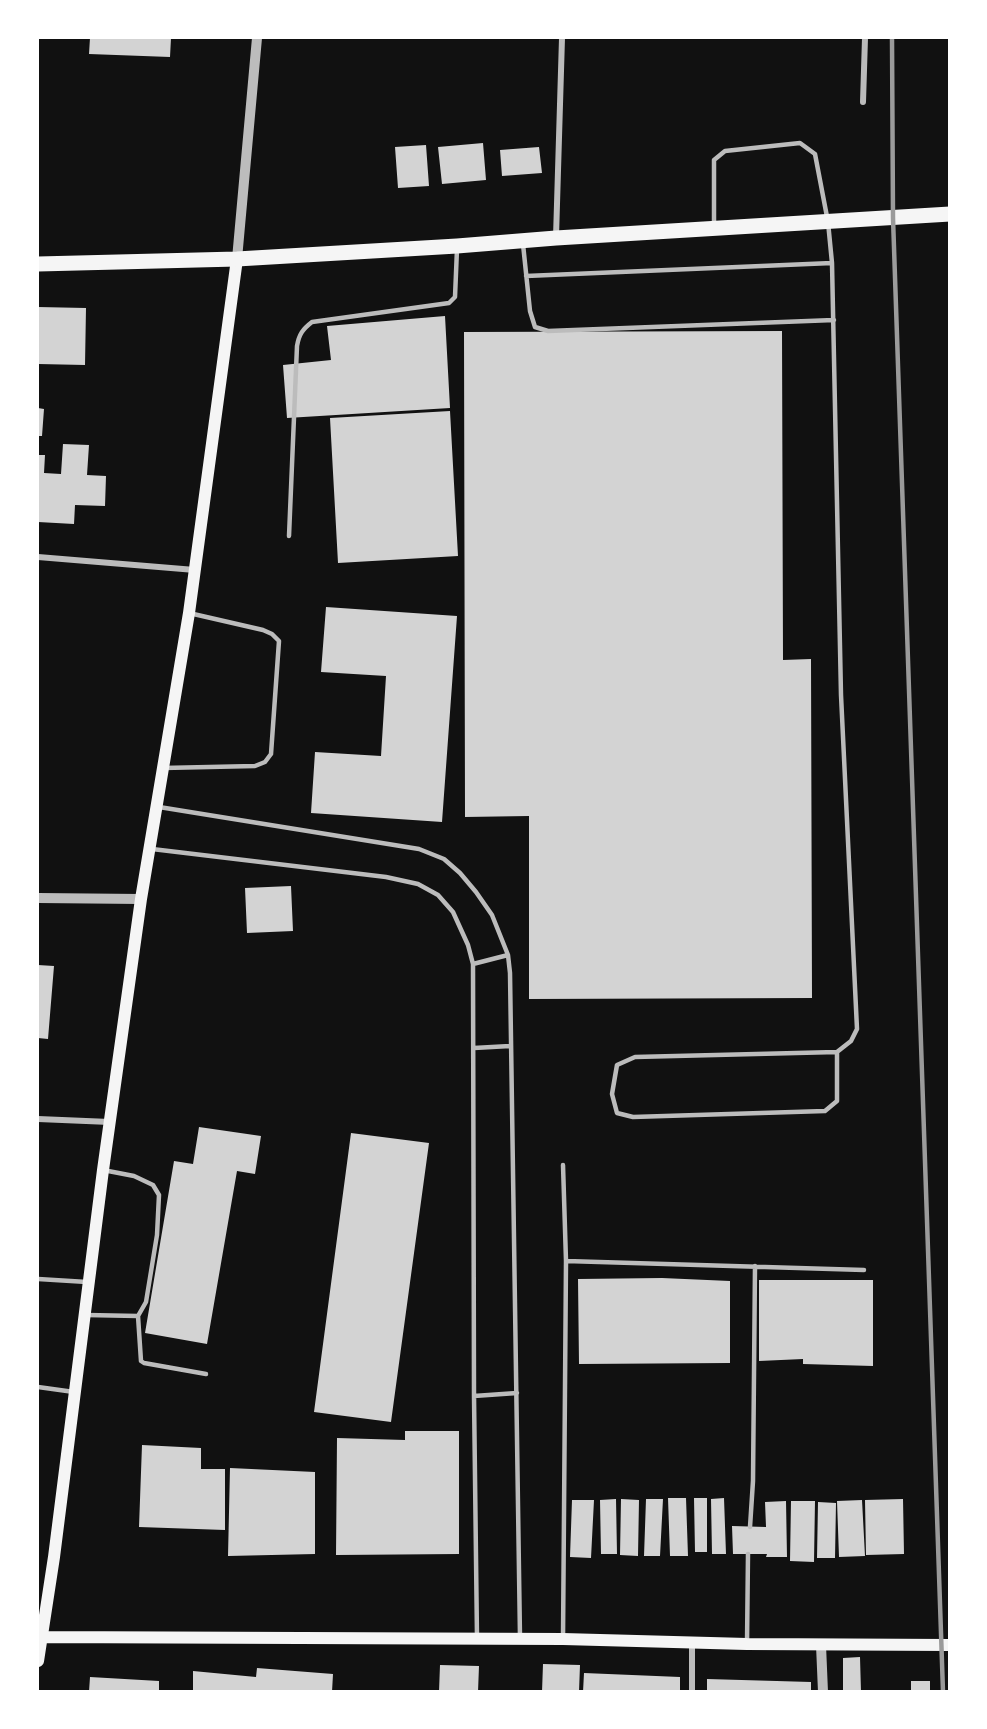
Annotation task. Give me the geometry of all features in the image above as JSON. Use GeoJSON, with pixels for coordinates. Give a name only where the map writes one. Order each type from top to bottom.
{"type":"FeatureCollection","features":[{"type":"Feature","properties":{"kind":"main road"},"geometry":{"type":"LineString","coordinates":[[38,264],[237,259],[950,214]]}},
{"type":"Feature","properties":{"kind":"main road"},"geometry":{"type":"LineString","coordinates":[[38,1661],[39,1637],[54,1557],[103,1170],[141,899],[189,613],[237,259]]}},
{"type":"Feature","properties":{"kind":"main road"},"geometry":{"type":"LineString","coordinates":[[39,1637],[477,1638],[747,1644],[950,1645]]}},
{"type":"Feature","properties":{"kind":"street"},"geometry":{"type":"LineString","coordinates":[[237,259],[257,38]]}},
{"type":"Feature","properties":{"kind":"street"},"geometry":{"type":"LineString","coordinates":[[556,238],[562,38]]}},
{"type":"Feature","properties":{"kind":"street"},"geometry":{"type":"LineString","coordinates":[[863,102],[865,38]]}},
{"type":"Feature","properties":{"kind":"street"},"geometry":{"type":"LineString","coordinates":[[38,557],[195,570]]}},
{"type":"Feature","properties":{"kind":"street"},"geometry":{"type":"LineString","coordinates":[[38,898],[141,899]]}},
{"type":"Feature","properties":{"kind":"street"},"geometry":{"type":"LineString","coordinates":[[38,1119],[110,1122]]}},
{"type":"Feature","properties":{"kind":"street"},"geometry":{"type":"LineString","coordinates":[[692,1642],[692,1692]]}},
{"type":"Feature","properties":{"kind":"street"},"geometry":{"type":"LineString","coordinates":[[821,1645],[823,1692]]}},
{"type":"Feature","properties":{"kind":"lane"},"geometry":{"type":"LineString","coordinates":[[714,229],[714,160],[725,151],[800,143],[815,154],[828,222],[832,263],[841,695],[857,1029],[851,1041],[837,1053],[635,1057],[617,1065],[612,1094],[617,1113],[633,1117],[825,1110],[837,1101],[837,1053]]}},
{"type":"Feature","properties":{"kind":"lane"},"geometry":{"type":"LineString","coordinates":[[523,240],[530,311],[535,327],[548,331],[834,320]]}},
{"type":"Feature","properties":{"kind":"lane"},"geometry":{"type":"LineString","coordinates":[[289,536],[299,336],[312,322],[449,303],[455,297],[457,246]]}},
{"type":"Feature","properties":{"kind":"lane"},"geometry":{"type":"LineString","coordinates":[[526,276],[832,263]]}},
{"type":"Feature","properties":{"kind":"lane"},"geometry":{"type":"LineString","coordinates":[[162,768],[255,765],[264,762],[271,754],[279,640],[263,630],[189,613]]}},
{"type":"Feature","properties":{"kind":"lane"},"geometry":{"type":"LineString","coordinates":[[156,807],[419,849],[444,859],[460,873],[492,915],[508,955],[510,973],[520,1639]]}},
{"type":"Feature","properties":{"kind":"lane"},"geometry":{"type":"LineString","coordinates":[[150,848],[386,877],[418,884],[438,895],[453,912],[468,945],[473,964],[477,1638]]}},
{"type":"Feature","properties":{"kind":"lane"},"geometry":{"type":"LineString","coordinates":[[473,964],[508,955]]}},
{"type":"Feature","properties":{"kind":"lane"},"geometry":{"type":"LineString","coordinates":[[474,1048],[510,1046]]}},
{"type":"Feature","properties":{"kind":"lane"},"geometry":{"type":"LineString","coordinates":[[563,1164],[566,1260],[563,1639]]}},
{"type":"Feature","properties":{"kind":"lane"},"geometry":{"type":"LineString","coordinates":[[103,1170],[134,1176],[153,1185],[159,1195],[157,1235],[146,1302],[138,1316],[141,1361],[206,1374]]}},
{"type":"Feature","properties":{"kind":"lane"},"geometry":{"type":"LineString","coordinates":[[566,1260],[864,1270]]}},
{"type":"Feature","properties":{"kind":"lane"},"geometry":{"type":"LineString","coordinates":[[750,1527],[753,1481],[755,1266]]}},
{"type":"Feature","properties":{"kind":"lane"},"geometry":{"type":"LineString","coordinates":[[38,1279],[90,1282]]}},
{"type":"Feature","properties":{"kind":"lane"},"geometry":{"type":"LineString","coordinates":[[86,1315],[138,1316]]}},
{"type":"Feature","properties":{"kind":"lane"},"geometry":{"type":"LineString","coordinates":[[38,1387],[76,1392]]}},
{"type":"Feature","properties":{"kind":"lane"},"geometry":{"type":"LineString","coordinates":[[474,1396],[517,1393]]}},
{"type":"Feature","properties":{"kind":"lane"},"geometry":{"type":"LineString","coordinates":[[747,1644],[748,1554]]}},
{"type":"Feature","properties":{"kind":"building"},"geometry":{"type":"Polygon","coordinates":[[[90,38],[171,38],[170,57],[89,54],[90,38]]]}},
{"type":"Feature","properties":{"kind":"building"},"geometry":{"type":"Polygon","coordinates":[[[483,143],[486,180],[442,184],[438,147],[483,143]]]}},
{"type":"Feature","properties":{"kind":"building"},"geometry":{"type":"Polygon","coordinates":[[[426,145],[429,186],[398,188],[395,147],[426,145]]]}},
{"type":"Feature","properties":{"kind":"building"},"geometry":{"type":"Polygon","coordinates":[[[539,147],[542,173],[502,176],[500,150],[539,147]]]}},
{"type":"Feature","properties":{"kind":"building"},"geometry":{"type":"Polygon","coordinates":[[[38,307],[86,308],[85,365],[38,364],[38,307]]]}},
{"type":"Feature","properties":{"kind":"building"},"geometry":{"type":"Polygon","coordinates":[[[445,316],[450,408],[287,418],[283,365],[331,360],[327,326],[445,316]]]}},
{"type":"Feature","properties":{"kind":"building"},"geometry":{"type":"Polygon","coordinates":[[[782,331],[783,660],[811,659],[812,998],[529,999],[529,816],[465,817],[464,332],[782,331]]]}},
{"type":"Feature","properties":{"kind":"building"},"geometry":{"type":"Polygon","coordinates":[[[38,408],[44,409],[42,436],[38,436],[38,408]]]}},
{"type":"Feature","properties":{"kind":"building"},"geometry":{"type":"Polygon","coordinates":[[[450,411],[458,556],[338,563],[330,418],[450,411]]]}},
{"type":"Feature","properties":{"kind":"building"},"geometry":{"type":"Polygon","coordinates":[[[63,444],[89,445],[87,475],[106,476],[105,506],[75,505],[74,524],[38,522],[38,455],[45,455],[44,473],[61,474],[63,444]]]}},
{"type":"Feature","properties":{"kind":"building"},"geometry":{"type":"Polygon","coordinates":[[[326,607],[457,616],[442,822],[311,813],[315,752],[381,756],[386,676],[321,672],[326,607]]]}},
{"type":"Feature","properties":{"kind":"building"},"geometry":{"type":"Polygon","coordinates":[[[291,886],[293,931],[247,933],[245,888],[291,886]]]}},
{"type":"Feature","properties":{"kind":"building"},"geometry":{"type":"Polygon","coordinates":[[[38,965],[54,966],[48,1039],[38,1038],[38,965]]]}},
{"type":"Feature","properties":{"kind":"building"},"geometry":{"type":"Polygon","coordinates":[[[199,1127],[261,1136],[255,1174],[237,1171],[207,1344],[145,1333],[174,1161],[193,1164],[199,1127]]]}},
{"type":"Feature","properties":{"kind":"building"},"geometry":{"type":"Polygon","coordinates":[[[351,1133],[429,1143],[391,1422],[314,1412],[351,1133]]]}},
{"type":"Feature","properties":{"kind":"building"},"geometry":{"type":"Polygon","coordinates":[[[662,1278],[730,1281],[730,1363],[579,1364],[578,1279],[662,1278]]]}},
{"type":"Feature","properties":{"kind":"building"},"geometry":{"type":"Polygon","coordinates":[[[759,1280],[873,1280],[873,1366],[803,1364],[803,1359],[759,1361],[759,1280]]]}},
{"type":"Feature","properties":{"kind":"building"},"geometry":{"type":"Polygon","coordinates":[[[405,1431],[459,1431],[459,1554],[336,1555],[337,1438],[405,1440],[405,1431]]]}},
{"type":"Feature","properties":{"kind":"building"},"geometry":{"type":"Polygon","coordinates":[[[142,1445],[201,1448],[201,1469],[225,1469],[225,1530],[139,1527],[142,1445]]]}},
{"type":"Feature","properties":{"kind":"building"},"geometry":{"type":"Polygon","coordinates":[[[230,1468],[315,1472],[315,1554],[228,1556],[230,1468]]]}},
{"type":"Feature","properties":{"kind":"building"},"geometry":{"type":"Polygon","coordinates":[[[668,1498],[686,1498],[688,1556],[670,1556],[668,1498]]]}},
{"type":"Feature","properties":{"kind":"building"},"geometry":{"type":"Polygon","coordinates":[[[694,1498],[707,1498],[707,1552],[695,1552],[694,1498]]]}},
{"type":"Feature","properties":{"kind":"building"},"geometry":{"type":"Polygon","coordinates":[[[724,1498],[726,1554],[712,1554],[711,1499],[724,1498]]]}},
{"type":"Feature","properties":{"kind":"building"},"geometry":{"type":"Polygon","coordinates":[[[616,1499],[617,1554],[601,1554],[600,1500],[616,1499]]]}},
{"type":"Feature","properties":{"kind":"building"},"geometry":{"type":"Polygon","coordinates":[[[621,1499],[639,1500],[638,1556],[620,1555],[621,1499]]]}},
{"type":"Feature","properties":{"kind":"building"},"geometry":{"type":"Polygon","coordinates":[[[646,1499],[663,1499],[660,1556],[644,1556],[646,1499]]]}},
{"type":"Feature","properties":{"kind":"building"},"geometry":{"type":"Polygon","coordinates":[[[903,1499],[904,1554],[866,1555],[865,1500],[903,1499]]]}},
{"type":"Feature","properties":{"kind":"building"},"geometry":{"type":"Polygon","coordinates":[[[572,1500],[594,1500],[591,1558],[570,1557],[572,1500]]]}},
{"type":"Feature","properties":{"kind":"building"},"geometry":{"type":"Polygon","coordinates":[[[862,1500],[865,1556],[839,1557],[837,1501],[862,1500]]]}},
{"type":"Feature","properties":{"kind":"building"},"geometry":{"type":"Polygon","coordinates":[[[786,1501],[787,1557],[766,1557],[767,1554],[733,1554],[732,1526],[766,1527],[765,1502],[786,1501]]]}},
{"type":"Feature","properties":{"kind":"building"},"geometry":{"type":"Polygon","coordinates":[[[791,1501],[815,1501],[814,1562],[790,1561],[791,1501]]]}},
{"type":"Feature","properties":{"kind":"building"},"geometry":{"type":"Polygon","coordinates":[[[818,1502],[836,1503],[835,1558],[817,1558],[818,1502]]]}},
{"type":"Feature","properties":{"kind":"building"},"geometry":{"type":"Polygon","coordinates":[[[860,1657],[861,1692],[843,1692],[843,1658],[860,1657]]]}},
{"type":"Feature","properties":{"kind":"building"},"geometry":{"type":"Polygon","coordinates":[[[543,1664],[580,1665],[579,1692],[542,1692],[543,1664]]]}},
{"type":"Feature","properties":{"kind":"building"},"geometry":{"type":"Polygon","coordinates":[[[440,1665],[479,1666],[478,1692],[439,1692],[440,1665]]]}},
{"type":"Feature","properties":{"kind":"building"},"geometry":{"type":"Polygon","coordinates":[[[257,1668],[333,1674],[332,1692],[193,1692],[193,1671],[256,1677],[257,1668]]]}},
{"type":"Feature","properties":{"kind":"building"},"geometry":{"type":"Polygon","coordinates":[[[584,1673],[680,1677],[680,1692],[583,1692],[584,1673]]]}},
{"type":"Feature","properties":{"kind":"building"},"geometry":{"type":"Polygon","coordinates":[[[90,1677],[159,1681],[159,1692],[89,1692],[90,1677]]]}},
{"type":"Feature","properties":{"kind":"building"},"geometry":{"type":"Polygon","coordinates":[[[707,1679],[811,1682],[811,1692],[707,1692],[707,1679]]]}},
{"type":"Feature","properties":{"kind":"building"},"geometry":{"type":"Polygon","coordinates":[[[911,1681],[930,1681],[930,1692],[911,1692],[911,1681]]]}},
{"type":"Feature","properties":{"kind":"railway"},"geometry":{"type":"LineString","coordinates":[[892,38],[893,218],[943,1692]]}}]}
